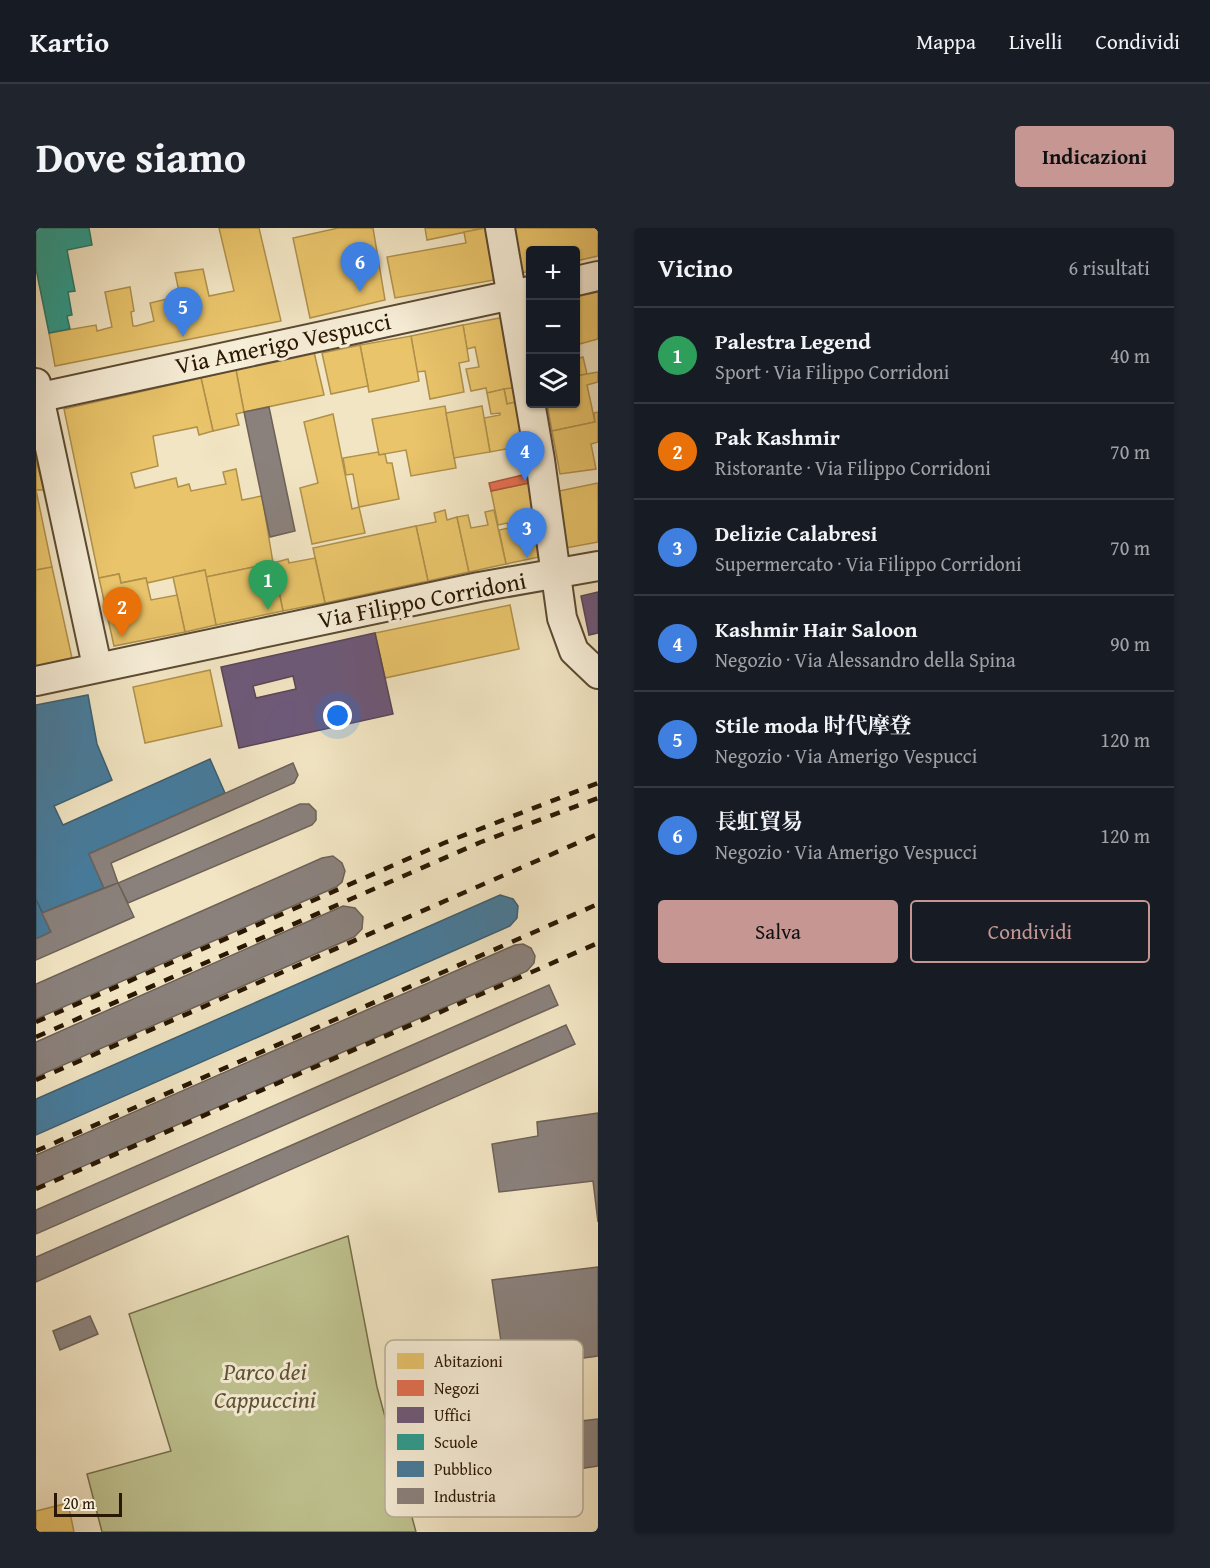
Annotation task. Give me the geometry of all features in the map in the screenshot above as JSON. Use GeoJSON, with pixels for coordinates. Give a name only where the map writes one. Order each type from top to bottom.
{"type":"FeatureCollection","features":[{"type":"Feature","properties":{"kind":"street"},"geometry":{"type":"LineString","coordinates":[[500,228],[520,293],[562,618],[568,640],[580,660],[598,674]]}},
{"type":"Feature","properties":{"kind":"street"},"geometry":{"type":"LineString","coordinates":[[580,280],[598,276]]}},
{"type":"Feature","properties":{"kind":"street","name":"Via Amerigo Vespucci"},"geometry":{"type":"LineString","coordinates":[[37,392],[520,293]]}},
{"type":"Feature","properties":{"kind":"street"},"geometry":{"type":"LineString","coordinates":[[37,392],[97,666]]}},
{"type":"Feature","properties":{"kind":"street","name":"Via Filippo Corridoni"},"geometry":{"type":"LineString","coordinates":[[36,681],[97,666],[479,587],[598,566]]}},
{"type":"Feature","properties":{"kind":"green space","name":"Parco dei Cappuccini"},"geometry":{"type":"Polygon","coordinates":[[[348,1236],[377,1387],[385,1417],[385,1517],[412,1517],[416,1532],[102,1532],[87,1474],[171,1451],[129,1314],[348,1236]]]}},
{"type":"Feature","properties":{"kind":"building: Abitazioni"},"geometry":{"type":"Polygon","coordinates":[[[219,228],[259,228],[281,321],[55,366],[49,333],[96,325],[97,331],[112,327],[105,292],[130,287],[134,311],[131,312],[133,326],[136,326],[154,321],[150,303],[180,296],[175,273],[203,269],[209,296],[234,291],[219,228]]]}},
{"type":"Feature","properties":{"kind":"building: Abitazioni"},"geometry":{"type":"Polygon","coordinates":[[[338,228],[373,228],[385,300],[310,318],[293,238],[338,228]]]}},
{"type":"Feature","properties":{"kind":"building: Abitazioni"},"geometry":{"type":"Polygon","coordinates":[[[425,228],[485,228],[427,240],[425,228]]]}},
{"type":"Feature","properties":{"kind":"building: Abitazioni"},"geometry":{"type":"Polygon","coordinates":[[[485,228],[494,280],[395,298],[387,257],[466,243],[464,232],[485,228]]]}},
{"type":"Feature","properties":{"kind":"building: Abitazioni"},"geometry":{"type":"Polygon","coordinates":[[[515,228],[598,228],[598,256],[580,260],[580,246],[526,246],[526,272],[522,273],[515,228]]]}},
{"type":"Feature","properties":{"kind":"building: Abitazioni"},"geometry":{"type":"Polygon","coordinates":[[[598,292],[598,339],[580,344],[580,300],[580,296],[598,292]]]}},
{"type":"Feature","properties":{"kind":"building: Abitazioni"},"geometry":{"type":"Polygon","coordinates":[[[505,317],[518,387],[487,393],[486,388],[471,391],[466,369],[479,367],[475,347],[467,349],[463,325],[505,317]]]}},
{"type":"Feature","properties":{"kind":"building: Abitazioni"},"geometry":{"type":"Polygon","coordinates":[[[463,325],[469,361],[459,363],[464,392],[430,399],[425,371],[417,372],[411,336],[463,325]]]}},
{"type":"Feature","properties":{"kind":"building: Abitazioni"},"geometry":{"type":"Polygon","coordinates":[[[411,336],[419,381],[369,392],[360,345],[411,336]]]}},
{"type":"Feature","properties":{"kind":"building: Abitazioni"},"geometry":{"type":"Polygon","coordinates":[[[360,345],[368,386],[331,394],[322,353],[360,345]]]}},
{"type":"Feature","properties":{"kind":"building: Abitazioni"},"geometry":{"type":"Polygon","coordinates":[[[314,352],[324,395],[244,412],[236,370],[314,352]]]}},
{"type":"Feature","properties":{"kind":"building: Abitazioni"},"geometry":{"type":"Polygon","coordinates":[[[583,357],[587,374],[580,375],[580,358],[583,357]]]}},
{"type":"Feature","properties":{"kind":"building: Abitazioni"},"geometry":{"type":"Polygon","coordinates":[[[236,370],[244,412],[236,414],[239,425],[213,431],[201,378],[236,370]]]}},
{"type":"Feature","properties":{"kind":"building: Abitazioni"},"geometry":{"type":"Polygon","coordinates":[[[598,372],[598,382],[587,385],[595,422],[552,431],[548,408],[580,408],[580,375],[598,372]]]}},
{"type":"Feature","properties":{"kind":"building: Abitazioni"},"geometry":{"type":"Polygon","coordinates":[[[201,378],[213,431],[199,435],[197,427],[153,436],[158,466],[131,473],[135,488],[176,478],[178,487],[189,484],[191,491],[226,484],[223,472],[236,469],[242,500],[262,496],[273,563],[206,577],[205,570],[147,583],[146,578],[121,583],[119,574],[99,578],[64,409],[201,378]]]}},
{"type":"Feature","properties":{"kind":"building: Abitazioni"},"geometry":{"type":"Polygon","coordinates":[[[518,387],[520,401],[507,404],[504,389],[518,387]]]}},
{"type":"Feature","properties":{"kind":"building: Abitazioni"},"geometry":{"type":"Polygon","coordinates":[[[504,389],[507,404],[520,401],[528,445],[490,452],[484,418],[500,415],[500,413],[491,414],[487,393],[504,389]]]}},
{"type":"Feature","properties":{"kind":"building: Abitazioni"},"geometry":{"type":"Polygon","coordinates":[[[445,406],[456,468],[411,476],[406,450],[379,455],[372,419],[445,406]]]}},
{"type":"Feature","properties":{"kind":"building: Abitazioni"},"geometry":{"type":"Polygon","coordinates":[[[482,406],[490,452],[454,458],[446,413],[482,406]]]}},
{"type":"Feature","properties":{"kind":"building: Abitazioni"},"geometry":{"type":"Polygon","coordinates":[[[598,412],[598,442],[591,444],[596,469],[560,474],[552,431],[595,422],[594,413],[598,412]]]}},
{"type":"Feature","properties":{"kind":"building: Abitazioni"},"geometry":{"type":"Polygon","coordinates":[[[333,414],[352,509],[359,507],[365,533],[312,544],[300,488],[318,483],[304,422],[333,414]]]}},
{"type":"Feature","properties":{"kind":"building: Abitazioni"},"geometry":{"type":"Polygon","coordinates":[[[378,452],[379,455],[385,454],[387,463],[392,463],[399,499],[359,507],[353,474],[346,475],[343,458],[378,452]]]}},
{"type":"Feature","properties":{"kind":"building: Abitazioni"},"geometry":{"type":"Polygon","coordinates":[[[36,460],[44,490],[36,490],[36,460]]]}},
{"type":"Feature","properties":{"kind":"building: Abitazioni"},"geometry":{"type":"Polygon","coordinates":[[[529,483],[544,556],[506,564],[499,530],[509,528],[507,523],[498,525],[491,491],[529,483]]]}},
{"type":"Feature","properties":{"kind":"building: Abitazioni"},"geometry":{"type":"Polygon","coordinates":[[[598,483],[598,542],[566,548],[554,492],[598,483]]]}},
{"type":"Feature","properties":{"kind":"building: Abitazioni"},"geometry":{"type":"Polygon","coordinates":[[[36,490],[52,567],[36,570],[36,490]]]}},
{"type":"Feature","properties":{"kind":"building: Abitazioni"},"geometry":{"type":"Polygon","coordinates":[[[445,510],[447,520],[457,517],[469,572],[428,581],[416,526],[436,522],[434,513],[445,510]]]}},
{"type":"Feature","properties":{"kind":"building: Abitazioni"},"geometry":{"type":"Polygon","coordinates":[[[494,510],[506,564],[469,572],[457,517],[468,515],[471,528],[488,525],[485,512],[494,510]]]}},
{"type":"Feature","properties":{"kind":"building: Abitazioni"},"geometry":{"type":"Polygon","coordinates":[[[416,526],[428,581],[325,603],[313,548],[416,526]]]}},
{"type":"Feature","properties":{"kind":"building: Abitazioni"},"geometry":{"type":"Polygon","coordinates":[[[315,558],[325,603],[283,611],[273,563],[288,559],[289,563],[315,558]]]}},
{"type":"Feature","properties":{"kind":"building: Abitazioni"},"geometry":{"type":"Polygon","coordinates":[[[273,563],[283,611],[216,625],[206,577],[273,563]]]}},
{"type":"Feature","properties":{"kind":"building: Abitazioni"},"geometry":{"type":"Polygon","coordinates":[[[52,567],[72,658],[36,666],[36,570],[52,567]]]}},
{"type":"Feature","properties":{"kind":"building: Abitazioni"},"geometry":{"type":"Polygon","coordinates":[[[205,570],[216,625],[185,632],[173,577],[205,570]]]}},
{"type":"Feature","properties":{"kind":"building: Abitazioni"},"geometry":{"type":"Polygon","coordinates":[[[119,574],[121,583],[146,578],[151,600],[177,595],[185,632],[114,646],[99,578],[119,574]]]}},
{"type":"Feature","properties":{"kind":"building: Abitazioni"},"geometry":{"type":"Polygon","coordinates":[[[510,605],[519,649],[385,678],[375,633],[510,605]]]}},
{"type":"Feature","properties":{"kind":"building: Abitazioni"},"geometry":{"type":"Polygon","coordinates":[[[210,670],[222,726],[145,743],[133,687],[210,670]]]}},
{"type":"Feature","properties":{"kind":"building: Abitazioni"},"geometry":{"type":"Polygon","coordinates":[[[68,1503],[74,1532],[36,1532],[36,1511],[68,1503]]]}},
{"type":"Feature","properties":{"kind":"building: Negozi"},"geometry":{"type":"Polygon","coordinates":[[[527,474],[529,483],[491,491],[489,483],[527,474]]]}},
{"type":"Feature","properties":{"kind":"building: Uffici"},"geometry":{"type":"Polygon","coordinates":[[[598,592],[598,633],[589,635],[581,596],[598,592]]]}},
{"type":"Feature","properties":{"kind":"building: Uffici"},"geometry":{"type":"Polygon","coordinates":[[[375,633],[393,714],[239,748],[221,667],[375,633]],[[293,676],[253,686],[256,698],[296,689],[293,676]]]}},
{"type":"Feature","properties":{"kind":"building: Scuole"},"geometry":{"type":"Polygon","coordinates":[[[36,228],[89,228],[92,245],[67,250],[75,291],[68,292],[72,315],[67,316],[70,329],[49,333],[36,269],[36,228]]]}},
{"type":"Feature","properties":{"kind":"building: Pubblico"},"geometry":{"type":"Polygon","coordinates":[[[88,695],[97,744],[112,780],[54,806],[63,825],[210,759],[225,793],[89,854],[104,888],[42,913],[51,932],[36,939],[36,705],[88,695]]]}},
{"type":"Feature","properties":{"kind":"building: Pubblico"},"geometry":{"type":"Polygon","coordinates":[[[500,895],[513,899],[518,906],[517,918],[510,926],[36,1135],[36,1099],[500,895]]]}},
{"type":"Feature","properties":{"kind":"building: Pubblico"},"geometry":{"type":"Polygon","coordinates":[[[36,899],[51,932],[36,939],[36,899]]]}},
{"type":"Feature","properties":{"kind":"building: Industria"},"geometry":{"type":"Polygon","coordinates":[[[269,407],[295,531],[270,537],[244,412],[269,407]]]}},
{"type":"Feature","properties":{"kind":"building: Industria"},"geometry":{"type":"Polygon","coordinates":[[[293,763],[298,775],[294,783],[111,863],[118,883],[104,888],[89,854],[293,763]]]}},
{"type":"Feature","properties":{"kind":"building: Industria"},"geometry":{"type":"Polygon","coordinates":[[[300,804],[309,804],[316,811],[316,820],[312,825],[128,903],[118,883],[300,804]]]}},
{"type":"Feature","properties":{"kind":"building: Industria"},"geometry":{"type":"Polygon","coordinates":[[[333,856],[342,863],[345,871],[342,882],[336,887],[36,1019],[36,984],[322,858],[333,856]]]}},
{"type":"Feature","properties":{"kind":"building: Industria"},"geometry":{"type":"Polygon","coordinates":[[[118,883],[134,917],[36,960],[36,939],[51,932],[42,913],[118,883]]]}},
{"type":"Feature","properties":{"kind":"building: Industria"},"geometry":{"type":"Polygon","coordinates":[[[343,906],[355,908],[363,917],[362,929],[354,937],[36,1077],[36,1042],[343,906]]]}},
{"type":"Feature","properties":{"kind":"building: Industria"},"geometry":{"type":"Polygon","coordinates":[[[523,944],[531,948],[535,956],[534,963],[527,971],[36,1187],[36,1155],[515,945],[523,944]]]}},
{"type":"Feature","properties":{"kind":"building: Industria"},"geometry":{"type":"Polygon","coordinates":[[[549,985],[558,1005],[36,1234],[36,1210],[549,985]]]}},
{"type":"Feature","properties":{"kind":"building: Industria"},"geometry":{"type":"Polygon","coordinates":[[[566,1025],[575,1044],[36,1282],[36,1257],[566,1025]]]}},
{"type":"Feature","properties":{"kind":"building: Industria"},"geometry":{"type":"Polygon","coordinates":[[[598,1113],[598,1222],[593,1181],[499,1192],[492,1144],[538,1136],[537,1122],[598,1113]]]}},
{"type":"Feature","properties":{"kind":"building: Industria"},"geometry":{"type":"Polygon","coordinates":[[[598,1267],[598,1356],[583,1358],[583,1340],[501,1340],[492,1280],[598,1267]]]}},
{"type":"Feature","properties":{"kind":"building: Industria"},"geometry":{"type":"Polygon","coordinates":[[[90,1316],[98,1334],[60,1350],[53,1331],[90,1316]]]}},
{"type":"Feature","properties":{"kind":"building: Industria"},"geometry":{"type":"Polygon","coordinates":[[[598,1419],[598,1466],[583,1468],[583,1421],[598,1419]]]}},
{"type":"Feature","properties":{"kind":"railway"},"geometry":{"type":"LineString","coordinates":[[36,1022],[444,843],[598,783]]}},
{"type":"Feature","properties":{"kind":"railway"},"geometry":{"type":"LineString","coordinates":[[36,1037],[481,842],[598,798]]}},
{"type":"Feature","properties":{"kind":"railway"},"geometry":{"type":"LineString","coordinates":[[36,1080],[598,834]]}},
{"type":"Feature","properties":{"kind":"railway"},"geometry":{"type":"LineString","coordinates":[[36,1151],[598,904]]}},
{"type":"Feature","properties":{"kind":"railway"},"geometry":{"type":"LineString","coordinates":[[36,1189],[598,943]]}},
{"type":"Feature","properties":{"kind":"place","name":"長虹貿易"},"geometry":{"type":"Point","coordinates":[360,292]}},
{"type":"Feature","properties":{"kind":"place","name":"Stile moda 时代摩登"},"geometry":{"type":"Point","coordinates":[183,337]}},
{"type":"Feature","properties":{"kind":"place","name":"Kashmir Hair Saloon"},"geometry":{"type":"Point","coordinates":[525,481]}},
{"type":"Feature","properties":{"kind":"place","name":"Delizie Calabresi"},"geometry":{"type":"Point","coordinates":[527,558]}},
{"type":"Feature","properties":{"kind":"place","name":"Palestra Legend"},"geometry":{"type":"Point","coordinates":[268,610]}},
{"type":"Feature","properties":{"kind":"place","name":"Pak Kashmir"},"geometry":{"type":"Point","coordinates":[122,637]}}]}
